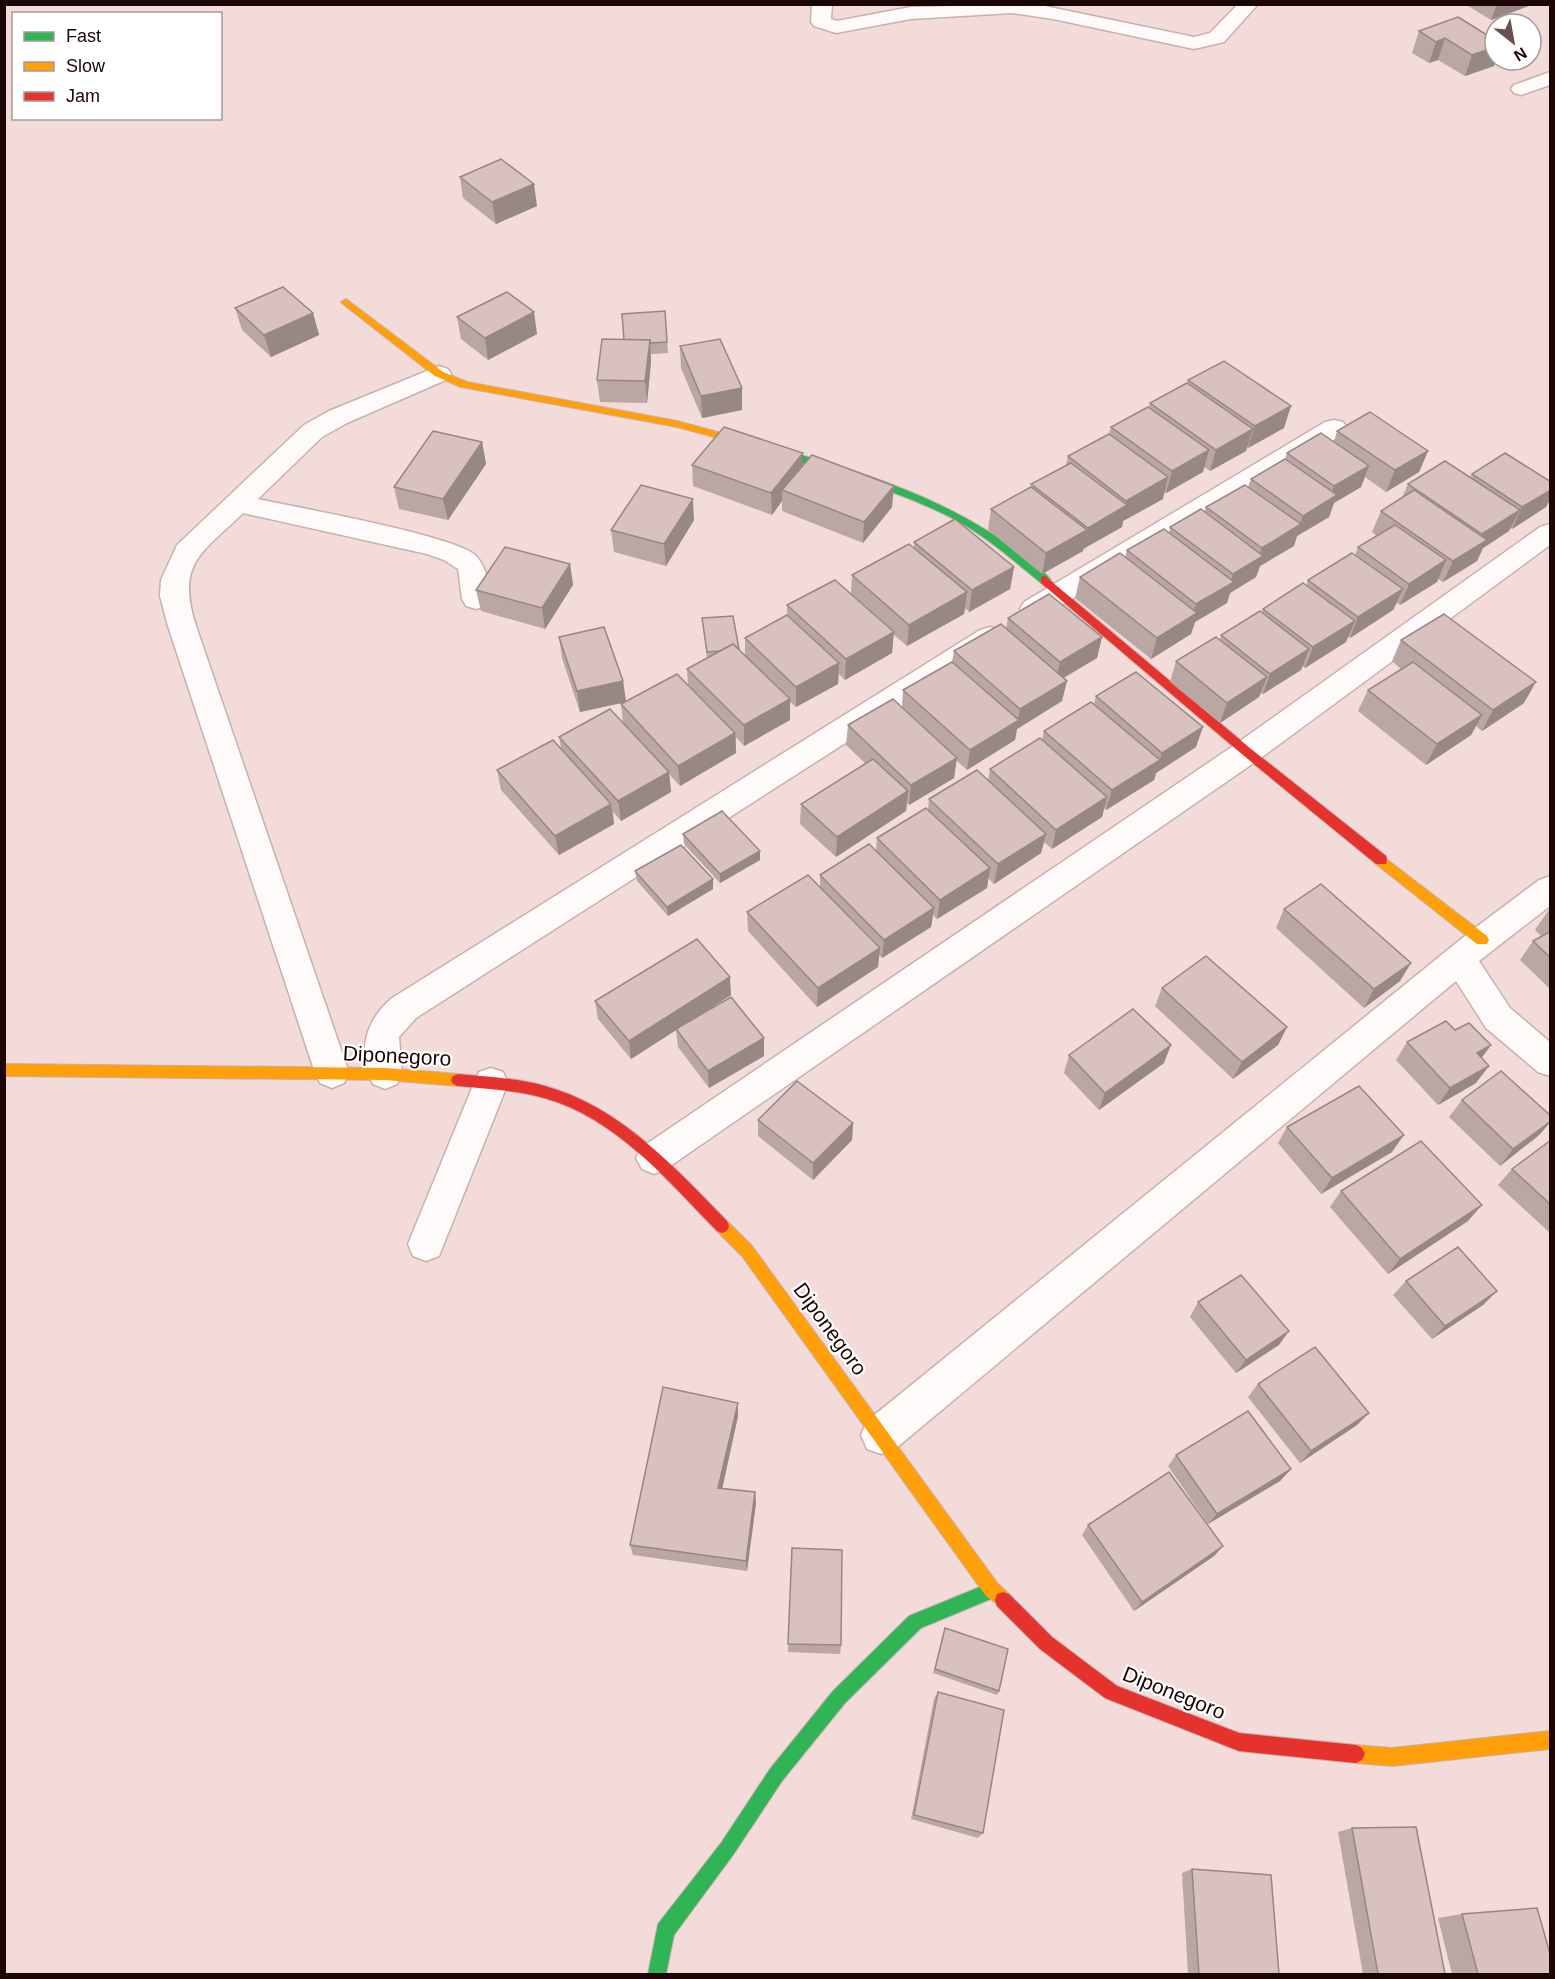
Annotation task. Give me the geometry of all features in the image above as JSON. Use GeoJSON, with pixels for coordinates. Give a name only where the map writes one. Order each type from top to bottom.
{"type":"FeatureCollection","features":[{"type":"Feature","properties":{"kind":"street"},"geometry":{"type":"LineString","coordinates":[[822,4],[821,22],[836,27],[911,13],[1012,7],[1053,13],[1194,43],[1217,38],[1249,4]]}},
{"type":"Feature","properties":{"kind":"street"},"geometry":{"type":"LineString","coordinates":[[1521,89],[1551,78]]}},
{"type":"Feature","properties":{"kind":"street"},"geometry":{"type":"LineString","coordinates":[[346,302],[439,375],[474,387],[677,424],[742,441],[905,495],[959,518],[993,538],[1060,592],[1246,752],[1471,950],[1498,1018],[1551,1062]]}},
{"type":"Feature","properties":{"kind":"street"},"geometry":{"type":"LineString","coordinates":[[332,1073],[174,601],[174,576],[187,552],[318,428],[338,417],[439,375]]}},
{"type":"Feature","properties":{"kind":"street"},"geometry":{"type":"LineString","coordinates":[[385,1074],[381,1053],[383,1031],[393,1016],[404,1008],[1060,592],[1334,428]]}},
{"type":"Feature","properties":{"kind":"street"},"geometry":{"type":"LineString","coordinates":[[237,503],[431,546],[456,554],[469,563],[475,574],[476,599]]}},
{"type":"Feature","properties":{"kind":"street"},"geometry":{"type":"LineString","coordinates":[[654,1158],[1246,752],[1550,533]]}},
{"type":"Feature","properties":{"kind":"street"},"geometry":{"type":"LineString","coordinates":[[881,1435],[1471,950],[1551,889]]}},
{"type":"Feature","properties":{"kind":"street","name":"Diponegoro"},"geometry":{"type":"LineString","coordinates":[[4,1070],[385,1074],[491,1083],[545,1092],[580,1105],[626,1134],[654,1158],[747,1251],[992,1590],[1046,1643],[1110,1692],[1239,1742],[1392,1757],[1551,1740]]}},
{"type":"Feature","properties":{"kind":"street"},"geometry":{"type":"LineString","coordinates":[[426,1244],[491,1083]]}},
{"type":"Feature","properties":{"kind":"street"},"geometry":{"type":"LineString","coordinates":[[657,1974],[665,1931],[727,1849],[776,1775],[839,1696],[915,1622],[992,1590]]}},
{"type":"Feature","properties":{"kind":"building"},"geometry":{"type":"Polygon","coordinates":[[[1458,17],[1483,33],[1483,51],[1472,55],[1445,38],[1436,42],[1419,31],[1458,17]]]}},
{"type":"Feature","properties":{"kind":"building"},"geometry":{"type":"Polygon","coordinates":[[[501,159],[534,184],[492,202],[460,177],[501,159]]]}},
{"type":"Feature","properties":{"kind":"building"},"geometry":{"type":"Polygon","coordinates":[[[283,287],[313,313],[264,335],[235,308],[283,287]]]}},
{"type":"Feature","properties":{"kind":"building"},"geometry":{"type":"Polygon","coordinates":[[[507,292],[534,312],[485,338],[457,317],[507,292]]]}},
{"type":"Feature","properties":{"kind":"building"},"geometry":{"type":"Polygon","coordinates":[[[665,311],[667,342],[624,340],[622,314],[665,311]]]}},
{"type":"Feature","properties":{"kind":"building"},"geometry":{"type":"Polygon","coordinates":[[[602,339],[650,340],[645,381],[597,380],[602,339]]]}},
{"type":"Feature","properties":{"kind":"building"},"geometry":{"type":"Polygon","coordinates":[[[720,339],[742,388],[701,396],[680,346],[720,339]]]}},
{"type":"Feature","properties":{"kind":"building"},"geometry":{"type":"Polygon","coordinates":[[[1224,361],[1291,406],[1255,426],[1188,380],[1224,361]]]}},
{"type":"Feature","properties":{"kind":"building"},"geometry":{"type":"Polygon","coordinates":[[[1187,383],[1253,429],[1216,450],[1150,403],[1187,383]]]}},
{"type":"Feature","properties":{"kind":"building"},"geometry":{"type":"Polygon","coordinates":[[[1148,407],[1209,450],[1172,471],[1111,427],[1148,407]]]}},
{"type":"Feature","properties":{"kind":"building"},"geometry":{"type":"Polygon","coordinates":[[[1370,412],[1428,451],[1395,470],[1337,431],[1370,412]]]}},
{"type":"Feature","properties":{"kind":"building"},"geometry":{"type":"Polygon","coordinates":[[[724,427],[803,453],[771,493],[692,465],[724,427]]]}},
{"type":"Feature","properties":{"kind":"building"},"geometry":{"type":"Polygon","coordinates":[[[433,431],[482,442],[443,499],[394,487],[433,431]]]}},
{"type":"Feature","properties":{"kind":"building"},"geometry":{"type":"Polygon","coordinates":[[[1321,433],[1369,466],[1334,486],[1287,453],[1321,433]]]}},
{"type":"Feature","properties":{"kind":"building"},"geometry":{"type":"Polygon","coordinates":[[[1109,434],[1168,477],[1126,501],[1068,456],[1109,434]]]}},
{"type":"Feature","properties":{"kind":"building"},"geometry":{"type":"Polygon","coordinates":[[[1505,453],[1551,482],[1551,490],[1522,507],[1472,474],[1505,453]]]}},
{"type":"Feature","properties":{"kind":"building"},"geometry":{"type":"Polygon","coordinates":[[[812,455],[894,486],[864,522],[782,490],[812,455]]]}},
{"type":"Feature","properties":{"kind":"building"},"geometry":{"type":"Polygon","coordinates":[[[1285,459],[1337,495],[1303,516],[1251,479],[1285,459]]]}},
{"type":"Feature","properties":{"kind":"building"},"geometry":{"type":"Polygon","coordinates":[[[1445,461],[1520,510],[1482,534],[1408,484],[1445,461]]]}},
{"type":"Feature","properties":{"kind":"building"},"geometry":{"type":"Polygon","coordinates":[[[1071,463],[1127,505],[1088,528],[1031,484],[1071,463]]]}},
{"type":"Feature","properties":{"kind":"building"},"geometry":{"type":"Polygon","coordinates":[[[641,485],[693,499],[664,544],[611,530],[641,485]]]}},
{"type":"Feature","properties":{"kind":"building"},"geometry":{"type":"Polygon","coordinates":[[[1245,485],[1301,524],[1262,548],[1206,507],[1245,485]]]}},
{"type":"Feature","properties":{"kind":"building"},"geometry":{"type":"Polygon","coordinates":[[[1031,487],[1087,530],[1046,553],[991,509],[1031,487]]]}},
{"type":"Feature","properties":{"kind":"building"},"geometry":{"type":"Polygon","coordinates":[[[1414,490],[1487,540],[1453,561],[1381,511],[1414,490]]]}},
{"type":"Feature","properties":{"kind":"building"},"geometry":{"type":"Polygon","coordinates":[[[1201,509],[1263,556],[1233,574],[1170,527],[1201,509]]]}},
{"type":"Feature","properties":{"kind":"building"},"geometry":{"type":"Polygon","coordinates":[[[955,519],[1014,567],[972,590],[914,542],[955,519]]]}},
{"type":"Feature","properties":{"kind":"building"},"geometry":{"type":"Polygon","coordinates":[[[1395,525],[1446,560],[1409,584],[1358,547],[1395,525]]]}},
{"type":"Feature","properties":{"kind":"building"},"geometry":{"type":"Polygon","coordinates":[[[1164,529],[1234,582],[1196,604],[1127,550],[1164,529]]]}},
{"type":"Feature","properties":{"kind":"building"},"geometry":{"type":"Polygon","coordinates":[[[909,544],[967,592],[909,625],[852,575],[909,544]]]}},
{"type":"Feature","properties":{"kind":"building"},"geometry":{"type":"Polygon","coordinates":[[[505,547],[570,564],[542,608],[476,590],[505,547]]]}},
{"type":"Feature","properties":{"kind":"building"},"geometry":{"type":"Polygon","coordinates":[[[1120,553],[1197,613],[1157,638],[1080,577],[1120,553]]]}},
{"type":"Feature","properties":{"kind":"building"},"geometry":{"type":"Polygon","coordinates":[[[1352,553],[1403,589],[1358,617],[1308,580],[1352,553]]]}},
{"type":"Feature","properties":{"kind":"building"},"geometry":{"type":"Polygon","coordinates":[[[835,580],[894,632],[846,659],[787,605],[835,580]]]}},
{"type":"Feature","properties":{"kind":"building"},"geometry":{"type":"Polygon","coordinates":[[[1303,583],[1355,621],[1313,647],[1263,609],[1303,583]]]}},
{"type":"Feature","properties":{"kind":"building"},"geometry":{"type":"Polygon","coordinates":[[[1049,594],[1102,637],[1060,662],[1008,618],[1049,594]]]}},
{"type":"Feature","properties":{"kind":"building"},"geometry":{"type":"Polygon","coordinates":[[[1260,611],[1309,649],[1270,674],[1221,635],[1260,611]]]}},
{"type":"Feature","properties":{"kind":"building"},"geometry":{"type":"Polygon","coordinates":[[[1444,614],[1536,682],[1493,710],[1401,640],[1444,614]]]}},
{"type":"Feature","properties":{"kind":"building"},"geometry":{"type":"Polygon","coordinates":[[[787,615],[839,663],[796,687],[745,638],[787,615]]]}},
{"type":"Feature","properties":{"kind":"building"},"geometry":{"type":"Polygon","coordinates":[[[733,616],[739,649],[733,644],[720,651],[707,652],[702,618],[733,616]]]}},
{"type":"Feature","properties":{"kind":"building"},"geometry":{"type":"Polygon","coordinates":[[[1001,624],[1067,681],[1020,709],[954,651],[1001,624]]]}},
{"type":"Feature","properties":{"kind":"building"},"geometry":{"type":"Polygon","coordinates":[[[604,627],[623,681],[577,691],[559,637],[604,627]]]}},
{"type":"Feature","properties":{"kind":"building"},"geometry":{"type":"Polygon","coordinates":[[[1216,637],[1267,677],[1227,703],[1176,661],[1216,637]]]}},
{"type":"Feature","properties":{"kind":"building"},"geometry":{"type":"Polygon","coordinates":[[[733,644],[790,699],[744,725],[687,669],[733,644]]]}},
{"type":"Feature","properties":{"kind":"building"},"geometry":{"type":"Polygon","coordinates":[[[952,662],[1019,720],[970,750],[903,690],[952,662]]]}},
{"type":"Feature","properties":{"kind":"building"},"geometry":{"type":"Polygon","coordinates":[[[1413,662],[1482,715],[1437,744],[1368,690],[1413,662]]]}},
{"type":"Feature","properties":{"kind":"building"},"geometry":{"type":"Polygon","coordinates":[[[1136,672],[1203,727],[1162,753],[1096,696],[1136,672]]]}},
{"type":"Feature","properties":{"kind":"building"},"geometry":{"type":"Polygon","coordinates":[[[677,674],[735,733],[678,766],[621,704],[677,674]]]}},
{"type":"Feature","properties":{"kind":"building"},"geometry":{"type":"Polygon","coordinates":[[[893,699],[957,758],[911,785],[848,725],[893,699]]]}},
{"type":"Feature","properties":{"kind":"building"},"geometry":{"type":"Polygon","coordinates":[[[1091,702],[1160,760],[1112,790],[1044,731],[1091,702]]]}},
{"type":"Feature","properties":{"kind":"building"},"geometry":{"type":"Polygon","coordinates":[[[610,709],[669,772],[618,801],[559,737],[610,709]]]}},
{"type":"Feature","properties":{"kind":"building"},"geometry":{"type":"Polygon","coordinates":[[[1040,738],[1107,797],[1056,830],[990,769],[1040,738]]]}},
{"type":"Feature","properties":{"kind":"building"},"geometry":{"type":"Polygon","coordinates":[[[553,740],[611,804],[555,836],[497,770],[553,740]]]}},
{"type":"Feature","properties":{"kind":"building"},"geometry":{"type":"Polygon","coordinates":[[[873,759],[908,791],[837,837],[801,804],[873,759]]]}},
{"type":"Feature","properties":{"kind":"building"},"geometry":{"type":"Polygon","coordinates":[[[977,770],[1046,834],[998,864],[929,799],[977,770]]]}},
{"type":"Feature","properties":{"kind":"building"},"geometry":{"type":"Polygon","coordinates":[[[926,808],[990,868],[940,900],[877,838],[926,808]]]}},
{"type":"Feature","properties":{"kind":"building"},"geometry":{"type":"Polygon","coordinates":[[[722,811],[760,851],[720,874],[683,834],[722,811]]]}},
{"type":"Feature","properties":{"kind":"building"},"geometry":{"type":"Polygon","coordinates":[[[869,844],[934,908],[884,940],[820,875],[869,844]]]}},
{"type":"Feature","properties":{"kind":"building"},"geometry":{"type":"Polygon","coordinates":[[[681,845],[713,879],[667,907],[635,871],[681,845]]]}},
{"type":"Feature","properties":{"kind":"building"},"geometry":{"type":"Polygon","coordinates":[[[808,875],[880,948],[818,988],[747,912],[808,875]]]}},
{"type":"Feature","properties":{"kind":"building"},"geometry":{"type":"Polygon","coordinates":[[[1321,884],[1411,963],[1374,989],[1284,909],[1321,884]]]}},
{"type":"Feature","properties":{"kind":"building"},"geometry":{"type":"Polygon","coordinates":[[[1551,931],[1551,958],[1533,941],[1551,931]]]}},
{"type":"Feature","properties":{"kind":"building"},"geometry":{"type":"Polygon","coordinates":[[[697,939],[730,977],[629,1041],[595,1001],[697,939]]]}},
{"type":"Feature","properties":{"kind":"building"},"geometry":{"type":"Polygon","coordinates":[[[1206,956],[1287,1027],[1242,1062],[1162,988],[1206,956]]]}},
{"type":"Feature","properties":{"kind":"building"},"geometry":{"type":"Polygon","coordinates":[[[731,997],[764,1038],[708,1071],[676,1029],[731,997]]]}},
{"type":"Feature","properties":{"kind":"building"},"geometry":{"type":"Polygon","coordinates":[[[1133,1009],[1171,1045],[1105,1093],[1069,1055],[1133,1009]]]}},
{"type":"Feature","properties":{"kind":"building"},"geometry":{"type":"Polygon","coordinates":[[[1446,1021],[1455,1030],[1469,1023],[1491,1045],[1477,1053],[1489,1066],[1450,1088],[1407,1042],[1446,1021]]]}},
{"type":"Feature","properties":{"kind":"building"},"geometry":{"type":"Polygon","coordinates":[[[1501,1071],[1551,1116],[1551,1121],[1513,1149],[1462,1100],[1501,1071]]]}},
{"type":"Feature","properties":{"kind":"building"},"geometry":{"type":"Polygon","coordinates":[[[797,1081],[853,1123],[813,1163],[758,1120],[797,1081]]]}},
{"type":"Feature","properties":{"kind":"building"},"geometry":{"type":"Polygon","coordinates":[[[1359,1086],[1404,1135],[1332,1178],[1287,1127],[1359,1086]]]}},
{"type":"Feature","properties":{"kind":"building"},"geometry":{"type":"Polygon","coordinates":[[[1551,1140],[1551,1205],[1512,1169],[1551,1140]]]}},
{"type":"Feature","properties":{"kind":"building"},"geometry":{"type":"Polygon","coordinates":[[[1421,1141],[1482,1205],[1400,1259],[1341,1191],[1421,1141]]]}},
{"type":"Feature","properties":{"kind":"building"},"geometry":{"type":"Polygon","coordinates":[[[1458,1247],[1497,1291],[1445,1326],[1406,1281],[1458,1247]]]}},
{"type":"Feature","properties":{"kind":"building"},"geometry":{"type":"Polygon","coordinates":[[[1241,1275],[1289,1331],[1246,1360],[1198,1302],[1241,1275]]]}},
{"type":"Feature","properties":{"kind":"building"},"geometry":{"type":"Polygon","coordinates":[[[1315,1347],[1369,1413],[1311,1451],[1258,1384],[1315,1347]]]}},
{"type":"Feature","properties":{"kind":"building"},"geometry":{"type":"Polygon","coordinates":[[[663,1387],[738,1403],[718,1488],[755,1492],[746,1561],[630,1545],[663,1387]]]}},
{"type":"Feature","properties":{"kind":"building"},"geometry":{"type":"Polygon","coordinates":[[[1248,1411],[1291,1469],[1217,1514],[1176,1455],[1248,1411]]]}},
{"type":"Feature","properties":{"kind":"building"},"geometry":{"type":"Polygon","coordinates":[[[1169,1472],[1223,1546],[1142,1602],[1088,1525],[1169,1472]]]}},
{"type":"Feature","properties":{"kind":"building"},"geometry":{"type":"Polygon","coordinates":[[[792,1548],[842,1550],[841,1645],[788,1644],[792,1548]]]}},
{"type":"Feature","properties":{"kind":"building"},"geometry":{"type":"Polygon","coordinates":[[[945,1628],[1008,1649],[999,1691],[935,1669],[945,1628]]]}},
{"type":"Feature","properties":{"kind":"building"},"geometry":{"type":"Polygon","coordinates":[[[938,1692],[1004,1710],[983,1833],[914,1815],[938,1692]]]}},
{"type":"Feature","properties":{"kind":"building"},"geometry":{"type":"Polygon","coordinates":[[[1416,1827],[1445,1974],[1378,1974],[1352,1828],[1416,1827]]]}},
{"type":"Feature","properties":{"kind":"building"},"geometry":{"type":"Polygon","coordinates":[[[1192,1869],[1271,1875],[1279,1974],[1199,1974],[1192,1869]]]}},
{"type":"Feature","properties":{"kind":"building"},"geometry":{"type":"Polygon","coordinates":[[[1537,1908],[1551,1957],[1551,1974],[1478,1974],[1462,1914],[1537,1908]]]}},
{"type":"Feature","properties":{"kind":"traffic: fast"},"geometry":{"type":"LineString","coordinates":[[751,444],[884,486],[935,506],[983,532],[1045,580]]}},
{"type":"Feature","properties":{"kind":"traffic: fast"},"geometry":{"type":"LineString","coordinates":[[657,1974],[665,1931],[727,1849],[776,1775],[839,1697],[915,1622],[992,1590]]}},
{"type":"Feature","properties":{"kind":"traffic: slow"},"geometry":{"type":"LineString","coordinates":[[346,302],[439,374],[465,385],[677,424],[751,444]]}},
{"type":"Feature","properties":{"kind":"traffic: slow"},"geometry":{"type":"LineString","coordinates":[[1381,860],[1482,940]]}},
{"type":"Feature","properties":{"kind":"traffic: slow"},"geometry":{"type":"LineString","coordinates":[[4,1070],[385,1074],[458,1080]]}},
{"type":"Feature","properties":{"kind":"traffic: slow"},"geometry":{"type":"LineString","coordinates":[[722,1226],[747,1251],[992,1590],[1003,1600]]}},
{"type":"Feature","properties":{"kind":"traffic: slow"},"geometry":{"type":"LineString","coordinates":[[1356,1754],[1392,1757],[1550,1740]]}},
{"type":"Feature","properties":{"kind":"traffic: jam"},"geometry":{"type":"LineString","coordinates":[[1045,580],[1247,752],[1381,860]]}},
{"type":"Feature","properties":{"kind":"traffic: jam"},"geometry":{"type":"LineString","coordinates":[[458,1080],[545,1092],[571,1101],[596,1114],[620,1129],[642,1147],[722,1226]]}},
{"type":"Feature","properties":{"kind":"traffic: jam"},"geometry":{"type":"LineString","coordinates":[[1003,1600],[1046,1643],[1111,1692],[1239,1742],[1356,1754]]}}]}
